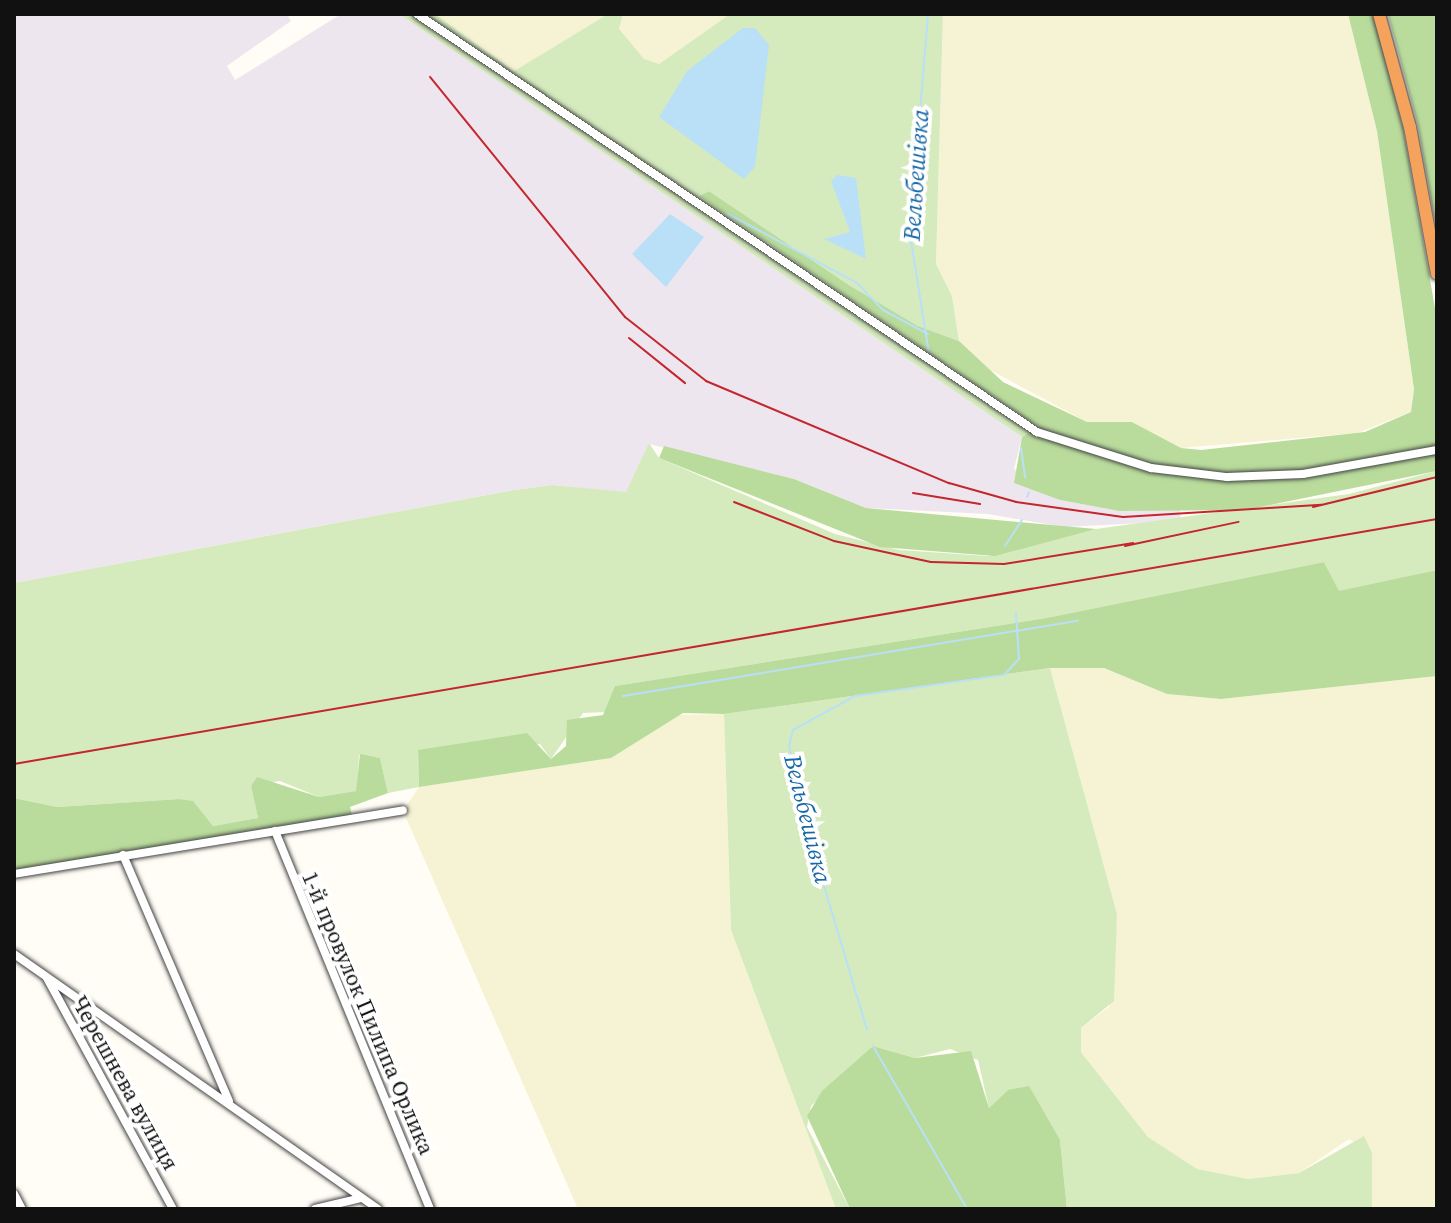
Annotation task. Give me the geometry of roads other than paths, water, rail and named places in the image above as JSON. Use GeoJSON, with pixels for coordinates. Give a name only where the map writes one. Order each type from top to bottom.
{"type":"FeatureCollection","features":[{"type":"Feature","properties":{"kind":"highway"},"geometry":{"type":"LineString","coordinates":[[1379,14],[1410,127],[1437,274]]}},
{"type":"Feature","properties":{"kind":"street"},"geometry":{"type":"LineString","coordinates":[[417,14],[1037,432],[1151,468],[1227,477],[1303,474],[1437,450]]}},
{"type":"Feature","properties":{"kind":"street"},"geometry":{"type":"LineString","coordinates":[[14,874],[403,810]]}},
{"type":"Feature","properties":{"kind":"street","name":"1-й провулок Пилипа Орлика"},"geometry":{"type":"LineString","coordinates":[[275,831],[430,1209]]}},
{"type":"Feature","properties":{"kind":"street"},"geometry":{"type":"LineString","coordinates":[[123,855],[229,1102]]}},
{"type":"Feature","properties":{"kind":"street"},"geometry":{"type":"LineString","coordinates":[[14,954],[378,1209]]}},
{"type":"Feature","properties":{"kind":"street","name":"Черешнева вулиця"},"geometry":{"type":"LineString","coordinates":[[45,974],[173,1209]]}},
{"type":"Feature","properties":{"kind":"street"},"geometry":{"type":"LineString","coordinates":[[14,1194],[22,1209]]}},
{"type":"Feature","properties":{"kind":"street"},"geometry":{"type":"LineString","coordinates":[[315,1209],[361,1198]]}},
{"type":"Feature","properties":{"kind":"water"},"geometry":{"type":"Polygon","coordinates":[[[743,28],[755,28],[769,45],[755,167],[744,179],[659,117],[687,71],[743,28]]]}},
{"type":"Feature","properties":{"kind":"water"},"geometry":{"type":"Polygon","coordinates":[[[837,175],[856,178],[866,259],[824,239],[850,232],[831,181],[837,175]]]}},
{"type":"Feature","properties":{"kind":"water"},"geometry":{"type":"Polygon","coordinates":[[[670,214],[704,237],[666,287],[632,254],[670,214]]]}},
{"type":"Feature","properties":{"kind":"waterway","name":"Вельбешівка"},"geometry":{"type":"LineString","coordinates":[[928,14],[910,234],[929,354]]}},
{"type":"Feature","properties":{"kind":"waterway","name":"Вельбешівка"},"geometry":{"type":"LineString","coordinates":[[728,214],[857,283],[883,310],[928,334]]}},
{"type":"Feature","properties":{"kind":"waterway","name":"Вельбешівка"},"geometry":{"type":"LineString","coordinates":[[1021,448],[1025,478]]}},
{"type":"Feature","properties":{"kind":"waterway","name":"Вельбешівка"},"geometry":{"type":"LineString","coordinates":[[1027,497],[1029,492]]}},
{"type":"Feature","properties":{"kind":"waterway","name":"Вельбешівка"},"geometry":{"type":"LineString","coordinates":[[1005,546],[1022,520]]}},
{"type":"Feature","properties":{"kind":"waterway","name":"Вельбешівка"},"geometry":{"type":"LineString","coordinates":[[867,1030],[806,826],[789,746],[793,730],[855,696],[1004,675],[1019,659],[1016,613]]}},
{"type":"Feature","properties":{"kind":"waterway"},"geometry":{"type":"LineString","coordinates":[[623,696],[1078,621]]}},
{"type":"Feature","properties":{"kind":"waterway","name":"Вельбешівка"},"geometry":{"type":"LineString","coordinates":[[873,1046],[967,1209]]}},
{"type":"Feature","properties":{"kind":"railway"},"geometry":{"type":"LineString","coordinates":[[430,77],[625,317],[706,381],[949,483],[1016,502],[1123,517],[1322,505]]}},
{"type":"Feature","properties":{"kind":"railway"},"geometry":{"type":"LineString","coordinates":[[629,338],[685,383]]}},
{"type":"Feature","properties":{"kind":"railway"},"geometry":{"type":"LineString","coordinates":[[1313,507],[1437,477]]}},
{"type":"Feature","properties":{"kind":"railway"},"geometry":{"type":"LineString","coordinates":[[913,493],[980,504]]}},
{"type":"Feature","properties":{"kind":"railway"},"geometry":{"type":"LineString","coordinates":[[734,502],[834,541],[931,562],[1004,564],[1133,543]]}},
{"type":"Feature","properties":{"kind":"railway"},"geometry":{"type":"LineString","coordinates":[[14,764],[1437,519]]}},
{"type":"Feature","properties":{"kind":"railway"},"geometry":{"type":"LineString","coordinates":[[1125,546],[1238,522]]}}]}
